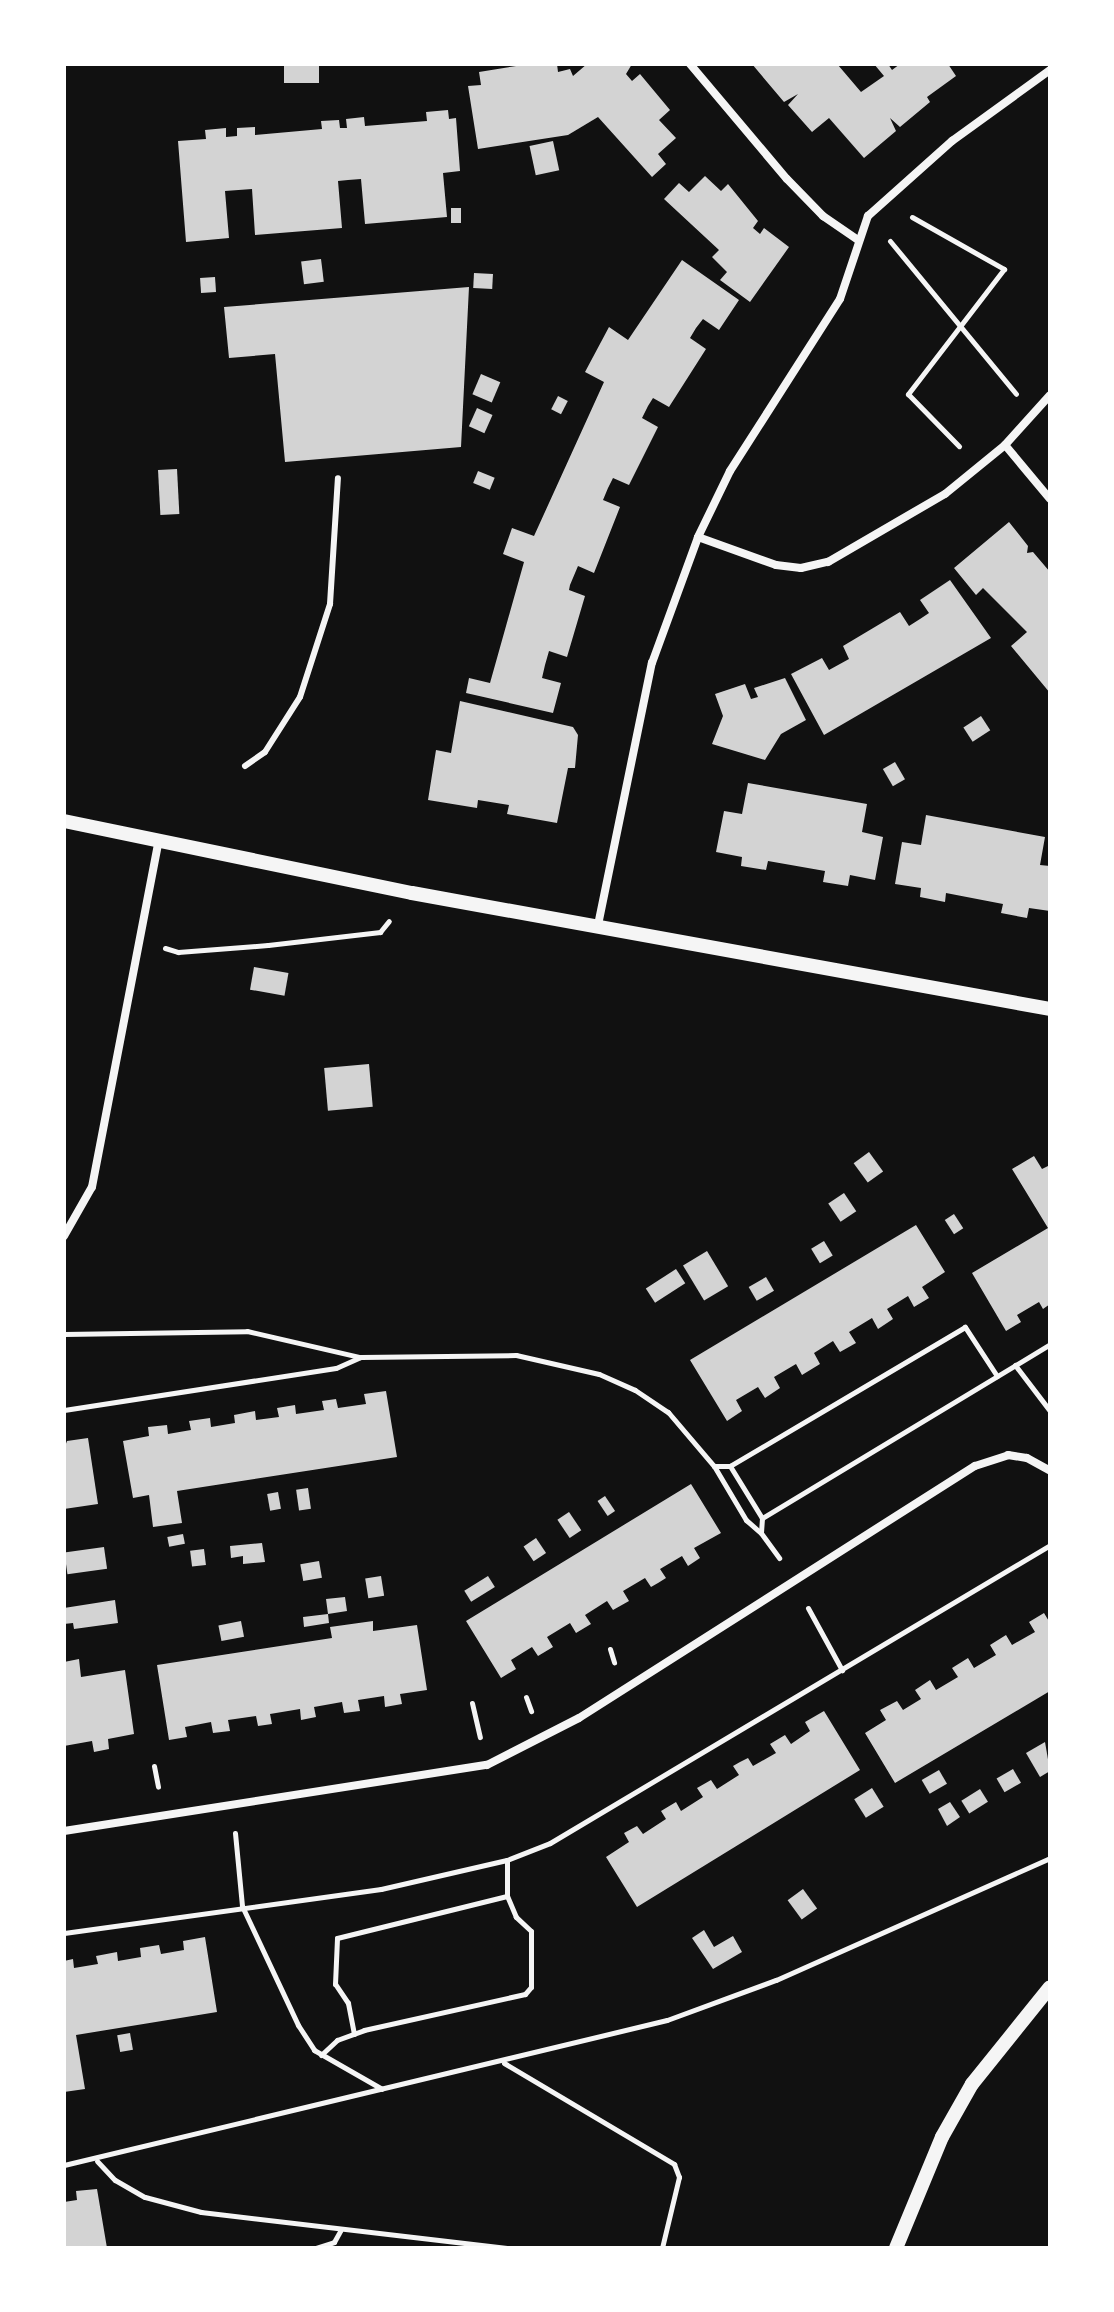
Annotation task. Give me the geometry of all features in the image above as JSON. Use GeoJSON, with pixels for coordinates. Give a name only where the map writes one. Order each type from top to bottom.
{"type":"FeatureCollection","features":[{"type":"Feature","properties":{"kind":"street"},"geometry":{"type":"LineString","coordinates":[[690,64],[787,179],[823,216],[858,240]]}},
{"type":"Feature","properties":{"kind":"street"},"geometry":{"type":"LineString","coordinates":[[598,925],[635,726],[656,648],[698,537],[765,411],[840,299],[858,240],[883,200],[952,141],[1050,70]]}},
{"type":"Feature","properties":{"kind":"street"},"geometry":{"type":"LineString","coordinates":[[698,537],[776,565],[815,565],[895,526],[980,467],[1005,445],[1050,395]]}},
{"type":"Feature","properties":{"kind":"street"},"geometry":{"type":"LineString","coordinates":[[1005,445],[1050,499]]}},
{"type":"Feature","properties":{"kind":"street"},"geometry":{"type":"LineString","coordinates":[[64,821],[412,893],[1050,1009]]}},
{"type":"Feature","properties":{"kind":"street"},"geometry":{"type":"LineString","coordinates":[[64,1236],[92,1187],[159,840]]}},
{"type":"Feature","properties":{"kind":"street"},"geometry":{"type":"LineString","coordinates":[[64,1831],[487,1765],[579,1718],[975,1466],[1008,1455],[1027,1458],[1050,1471]]}},
{"type":"Feature","properties":{"kind":"street"},"geometry":{"type":"LineString","coordinates":[[896,2248],[942,2137],[972,2084],[1050,1987]]}},
{"type":"Feature","properties":{"kind":"lane"},"geometry":{"type":"LineString","coordinates":[[245,766],[276,738],[300,697],[313,657],[330,604],[338,478]]}},
{"type":"Feature","properties":{"kind":"path"},"geometry":{"type":"LineString","coordinates":[[883,200],[1004,269],[908,394],[980,467]]}},
{"type":"Feature","properties":{"kind":"path"},"geometry":{"type":"LineString","coordinates":[[901,255],[1009,386]]}},
{"type":"Feature","properties":{"kind":"path"},"geometry":{"type":"LineString","coordinates":[[139,939],[178,952],[380,932],[412,893]]}},
{"type":"Feature","properties":{"kind":"path"},"geometry":{"type":"LineString","coordinates":[[714,1466],[730,1466],[965,1327],[997,1376]]}},
{"type":"Feature","properties":{"kind":"path"},"geometry":{"type":"LineString","coordinates":[[64,1334],[247,1331],[361,1357],[516,1355],[599,1374],[668,1412],[714,1466],[746,1520],[761,1533]]}},
{"type":"Feature","properties":{"kind":"path"},"geometry":{"type":"LineString","coordinates":[[730,1466],[762,1518],[1050,1344]]}},
{"type":"Feature","properties":{"kind":"path"},"geometry":{"type":"LineString","coordinates":[[64,1410],[336,1368],[361,1357]]}},
{"type":"Feature","properties":{"kind":"path"},"geometry":{"type":"LineString","coordinates":[[1015,1365],[1050,1411]]}},
{"type":"Feature","properties":{"kind":"path"},"geometry":{"type":"LineString","coordinates":[[64,1933],[381,1889],[507,1860],[586,1824],[1050,1545]]}},
{"type":"Feature","properties":{"kind":"path"},"geometry":{"type":"LineString","coordinates":[[819,1629],[842,1670]]}},
{"type":"Feature","properties":{"kind":"path"},"geometry":{"type":"LineString","coordinates":[[610,1649],[612,1656]]}},
{"type":"Feature","properties":{"kind":"path"},"geometry":{"type":"LineString","coordinates":[[472,1703],[482,1745]]}},
{"type":"Feature","properties":{"kind":"path"},"geometry":{"type":"LineString","coordinates":[[64,2165],[97,2160],[503,2063],[718,2004],[1050,1858]]}},
{"type":"Feature","properties":{"kind":"path"},"geometry":{"type":"LineString","coordinates":[[321,2055],[337,2040],[354,2034],[525,1994],[531,1987],[531,1931],[516,1917],[507,1896],[507,1860]]}},
{"type":"Feature","properties":{"kind":"path"},"geometry":{"type":"LineString","coordinates":[[239,1869],[242,1906],[298,2025],[321,2055],[383,2090]]}},
{"type":"Feature","properties":{"kind":"path"},"geometry":{"type":"LineString","coordinates":[[354,2034],[348,2003],[335,1984],[337,1938],[507,1896]]}},
{"type":"Feature","properties":{"kind":"path"},"geometry":{"type":"LineString","coordinates":[[503,2063],[674,2164],[679,2177],[662,2248]]}},
{"type":"Feature","properties":{"kind":"path"},"geometry":{"type":"LineString","coordinates":[[97,2160],[115,2180],[145,2197],[201,2212],[340,2231],[507,2248]]}},
{"type":"Feature","properties":{"kind":"path"},"geometry":{"type":"LineString","coordinates":[[316,2248],[334,2242],[340,2231]]}},
{"type":"Feature","properties":{"kind":"building"},"geometry":{"type":"Polygon","coordinates":[[[284,64],[319,64],[319,83],[284,83],[284,64]]]}},
{"type":"Feature","properties":{"kind":"building"},"geometry":{"type":"Polygon","coordinates":[[[529,64],[557,64],[558,72],[570,69],[573,76],[587,64],[632,64],[626,74],[632,81],[640,74],[670,110],[659,120],[676,138],[658,154],[666,164],[652,177],[598,117],[568,135],[478,149],[468,86],[481,85],[479,72],[529,64]]]}},
{"type":"Feature","properties":{"kind":"building"},"geometry":{"type":"Polygon","coordinates":[[[752,64],[838,65],[861,92],[884,76],[874,64],[888,64],[892,70],[900,64],[948,64],[956,76],[927,97],[930,102],[900,127],[890,118],[896,131],[864,158],[829,118],[812,132],[788,105],[798,94],[784,102],[752,64]]]}},
{"type":"Feature","properties":{"kind":"building"},"geometry":{"type":"Polygon","coordinates":[[[448,110],[449,119],[456,118],[460,171],[443,173],[447,217],[365,224],[361,179],[348,180],[338,181],[342,228],[255,235],[252,189],[225,191],[229,238],[186,242],[178,141],[206,139],[205,130],[226,128],[226,137],[237,136],[237,128],[255,127],[255,135],[322,129],[321,121],[339,120],[340,128],[347,128],[346,119],[364,117],[365,126],[427,121],[426,112],[448,110]]]}},
{"type":"Feature","properties":{"kind":"building"},"geometry":{"type":"Polygon","coordinates":[[[553,141],[559,170],[536,175],[530,146],[553,141]]]}},
{"type":"Feature","properties":{"kind":"building"},"geometry":{"type":"Polygon","coordinates":[[[705,176],[721,191],[728,184],[758,221],[753,228],[760,234],[764,228],[789,247],[750,302],[720,280],[727,272],[712,257],[719,250],[664,199],[679,183],[689,192],[705,176]]]}},
{"type":"Feature","properties":{"kind":"building"},"geometry":{"type":"Polygon","coordinates":[[[451,208],[461,208],[461,223],[451,223],[451,208]]]}},
{"type":"Feature","properties":{"kind":"building"},"geometry":{"type":"Polygon","coordinates":[[[321,259],[324,282],[304,284],[301,261],[321,259]]]}},
{"type":"Feature","properties":{"kind":"building"},"geometry":{"type":"Polygon","coordinates":[[[682,260],[739,300],[719,330],[703,319],[696,328],[690,338],[706,349],[669,407],[653,398],[648,406],[642,418],[658,427],[629,485],[613,478],[608,488],[603,500],[620,507],[594,573],[578,566],[570,585],[569,590],[585,596],[567,657],[549,651],[545,665],[542,678],[561,683],[553,713],[466,693],[469,678],[490,683],[524,562],[503,554],[512,528],[534,536],[604,382],[585,372],[609,327],[628,340],[682,260]]]}},
{"type":"Feature","properties":{"kind":"building"},"geometry":{"type":"Polygon","coordinates":[[[474,273],[493,274],[492,289],[473,288],[474,273]]]}},
{"type":"Feature","properties":{"kind":"building"},"geometry":{"type":"Polygon","coordinates":[[[215,277],[216,292],[201,293],[200,278],[215,277]]]}},
{"type":"Feature","properties":{"kind":"building"},"geometry":{"type":"Polygon","coordinates":[[[469,287],[461,447],[285,462],[275,354],[229,358],[224,307],[469,287]]]}},
{"type":"Feature","properties":{"kind":"building"},"geometry":{"type":"Polygon","coordinates":[[[481,374],[500,382],[492,402],[472,394],[481,374]]]}},
{"type":"Feature","properties":{"kind":"building"},"geometry":{"type":"Polygon","coordinates":[[[558,396],[568,401],[561,414],[551,409],[558,396]]]}},
{"type":"Feature","properties":{"kind":"building"},"geometry":{"type":"Polygon","coordinates":[[[477,408],[493,415],[484,433],[469,426],[477,408]]]}},
{"type":"Feature","properties":{"kind":"building"},"geometry":{"type":"Polygon","coordinates":[[[177,469],[179,514],[160,515],[158,470],[177,469]]]}},
{"type":"Feature","properties":{"kind":"building"},"geometry":{"type":"Polygon","coordinates":[[[478,471],[495,478],[490,490],[473,483],[478,471]]]}},
{"type":"Feature","properties":{"kind":"building"},"geometry":{"type":"Polygon","coordinates":[[[1009,522],[1028,546],[1027,553],[1033,552],[1050,572],[1050,693],[1011,646],[1027,632],[983,588],[976,595],[954,568],[1009,522]]]}},
{"type":"Feature","properties":{"kind":"building"},"geometry":{"type":"Polygon","coordinates":[[[950,580],[991,638],[824,735],[791,674],[822,658],[829,670],[849,659],[843,646],[900,612],[909,626],[929,613],[920,600],[950,580]]]}},
{"type":"Feature","properties":{"kind":"building"},"geometry":{"type":"Polygon","coordinates":[[[785,678],[806,720],[781,734],[765,760],[712,744],[723,716],[715,694],[745,684],[751,699],[758,697],[754,688],[785,678]]]}},
{"type":"Feature","properties":{"kind":"building"},"geometry":{"type":"Polygon","coordinates":[[[460,701],[573,727],[578,735],[575,768],[568,768],[557,823],[507,814],[509,805],[478,800],[477,808],[428,800],[436,750],[451,753],[460,701]]]}},
{"type":"Feature","properties":{"kind":"building"},"geometry":{"type":"Polygon","coordinates":[[[981,716],[990,730],[973,742],[963,727],[981,716]]]}},
{"type":"Feature","properties":{"kind":"building"},"geometry":{"type":"Polygon","coordinates":[[[895,762],[905,779],[893,786],[883,769],[895,762]]]}},
{"type":"Feature","properties":{"kind":"building"},"geometry":{"type":"Polygon","coordinates":[[[748,783],[867,804],[862,832],[883,837],[875,880],[850,875],[848,886],[823,882],[825,871],[768,861],[766,870],[741,866],[742,857],[716,852],[724,811],[742,814],[748,783]]]}},
{"type":"Feature","properties":{"kind":"building"},"geometry":{"type":"Polygon","coordinates":[[[926,815],[1045,837],[1040,865],[1050,866],[1050,911],[1029,908],[1027,918],[1001,913],[1003,904],[946,893],[945,902],[920,897],[921,888],[895,884],[902,842],[921,845],[926,815]]]}},
{"type":"Feature","properties":{"kind":"building"},"geometry":{"type":"Polygon","coordinates":[[[254,967],[288,973],[284,996],[250,990],[254,967]]]}},
{"type":"Feature","properties":{"kind":"building"},"geometry":{"type":"Polygon","coordinates":[[[369,1064],[373,1107],[328,1111],[324,1068],[369,1064]]]}},
{"type":"Feature","properties":{"kind":"building"},"geometry":{"type":"Polygon","coordinates":[[[869,1152],[883,1171],[868,1183],[854,1163],[869,1152]]]}},
{"type":"Feature","properties":{"kind":"building"},"geometry":{"type":"Polygon","coordinates":[[[1034,1156],[1042,1169],[1050,1165],[1050,1304],[1043,1309],[1039,1302],[1017,1315],[1021,1322],[1006,1331],[972,1273],[1048,1228],[1012,1169],[1034,1156]]]}},
{"type":"Feature","properties":{"kind":"building"},"geometry":{"type":"Polygon","coordinates":[[[844,1193],[856,1211],[841,1222],[828,1204],[844,1193]]]}},
{"type":"Feature","properties":{"kind":"building"},"geometry":{"type":"Polygon","coordinates":[[[954,1214],[963,1228],[954,1234],[945,1220],[954,1214]]]}},
{"type":"Feature","properties":{"kind":"building"},"geometry":{"type":"Polygon","coordinates":[[[916,1225],[945,1272],[922,1287],[929,1298],[914,1307],[908,1296],[887,1309],[893,1319],[878,1329],[872,1318],[849,1332],[856,1343],[840,1352],[833,1341],[814,1353],[820,1364],[802,1375],[796,1364],[774,1377],[780,1388],[765,1398],[758,1387],[736,1400],[742,1411],[727,1421],[690,1360],[916,1225]]]}},
{"type":"Feature","properties":{"kind":"building"},"geometry":{"type":"Polygon","coordinates":[[[824,1241],[833,1256],[820,1263],[811,1249],[824,1241]]]}},
{"type":"Feature","properties":{"kind":"building"},"geometry":{"type":"Polygon","coordinates":[[[707,1251],[728,1286],[704,1301],[683,1265],[707,1251]]]}},
{"type":"Feature","properties":{"kind":"building"},"geometry":{"type":"Polygon","coordinates":[[[676,1269],[685,1283],[655,1303],[646,1289],[676,1269]]]}},
{"type":"Feature","properties":{"kind":"building"},"geometry":{"type":"Polygon","coordinates":[[[766,1277],[774,1291],[757,1301],[749,1287],[766,1277]]]}},
{"type":"Feature","properties":{"kind":"building"},"geometry":{"type":"Polygon","coordinates":[[[386,1391],[397,1457],[177,1491],[182,1523],[153,1527],[149,1495],[133,1498],[123,1441],[149,1436],[148,1427],[167,1425],[168,1434],[191,1430],[189,1421],[210,1418],[211,1427],[235,1423],[234,1415],[255,1411],[256,1420],[279,1417],[277,1408],[295,1405],[296,1414],[324,1410],[322,1401],[336,1399],[338,1408],[366,1404],[364,1394],[386,1391]]]}},
{"type":"Feature","properties":{"kind":"building"},"geometry":{"type":"Polygon","coordinates":[[[88,1438],[98,1504],[64,1509],[64,1449],[67,1441],[88,1438]]]}},
{"type":"Feature","properties":{"kind":"building"},"geometry":{"type":"Polygon","coordinates":[[[691,1484],[721,1533],[694,1548],[700,1558],[688,1566],[682,1556],[660,1569],[666,1578],[658,1583],[651,1587],[645,1578],[623,1591],[629,1601],[613,1610],[607,1601],[585,1615],[591,1624],[576,1633],[570,1623],[547,1637],[553,1647],[538,1656],[532,1647],[511,1660],[516,1669],[501,1678],[466,1621],[691,1484]]]}},
{"type":"Feature","properties":{"kind":"building"},"geometry":{"type":"Polygon","coordinates":[[[308,1488],[311,1509],[299,1510],[296,1490],[308,1488]]]}},
{"type":"Feature","properties":{"kind":"building"},"geometry":{"type":"Polygon","coordinates":[[[278,1492],[281,1509],[270,1511],[267,1494],[278,1492]]]}},
{"type":"Feature","properties":{"kind":"building"},"geometry":{"type":"Polygon","coordinates":[[[605,1496],[615,1511],[608,1516],[598,1501],[605,1496]]]}},
{"type":"Feature","properties":{"kind":"building"},"geometry":{"type":"Polygon","coordinates":[[[569,1512],[581,1530],[570,1538],[557,1520],[569,1512]]]}},
{"type":"Feature","properties":{"kind":"building"},"geometry":{"type":"Polygon","coordinates":[[[183,1534],[185,1544],[169,1547],[167,1537],[183,1534]]]}},
{"type":"Feature","properties":{"kind":"building"},"geometry":{"type":"Polygon","coordinates":[[[536,1538],[546,1553],[534,1561],[524,1546],[536,1538]]]}},
{"type":"Feature","properties":{"kind":"building"},"geometry":{"type":"Polygon","coordinates":[[[262,1543],[265,1562],[243,1564],[243,1556],[231,1558],[230,1546],[262,1543]]]}},
{"type":"Feature","properties":{"kind":"building"},"geometry":{"type":"Polygon","coordinates":[[[104,1547],[107,1569],[67,1574],[64,1553],[104,1547]]]}},
{"type":"Feature","properties":{"kind":"building"},"geometry":{"type":"Polygon","coordinates":[[[204,1549],[206,1565],[192,1567],[190,1551],[204,1549]]]}},
{"type":"Feature","properties":{"kind":"building"},"geometry":{"type":"Polygon","coordinates":[[[319,1561],[322,1578],[303,1581],[300,1564],[319,1561]]]}},
{"type":"Feature","properties":{"kind":"building"},"geometry":{"type":"Polygon","coordinates":[[[381,1576],[384,1596],[368,1598],[365,1579],[381,1576]]]}},
{"type":"Feature","properties":{"kind":"building"},"geometry":{"type":"Polygon","coordinates":[[[488,1576],[495,1587],[471,1602],[464,1591],[488,1576]]]}},
{"type":"Feature","properties":{"kind":"building"},"geometry":{"type":"Polygon","coordinates":[[[345,1597],[347,1611],[328,1614],[326,1599],[345,1597]]]}},
{"type":"Feature","properties":{"kind":"building"},"geometry":{"type":"Polygon","coordinates":[[[115,1600],[118,1623],[74,1629],[73,1623],[64,1624],[64,1608],[115,1600]]]}},
{"type":"Feature","properties":{"kind":"building"},"geometry":{"type":"Polygon","coordinates":[[[1044,1613],[1050,1623],[1050,1691],[895,1783],[865,1733],[886,1720],[880,1710],[897,1701],[903,1710],[921,1699],[915,1690],[930,1680],[936,1690],[958,1677],[952,1668],[968,1658],[974,1668],[996,1655],[990,1645],[1006,1635],[1012,1645],[1035,1632],[1029,1622],[1044,1613]]]}},
{"type":"Feature","properties":{"kind":"building"},"geometry":{"type":"Polygon","coordinates":[[[328,1614],[329,1623],[304,1627],[303,1617],[328,1614]]]}},
{"type":"Feature","properties":{"kind":"building"},"geometry":{"type":"Polygon","coordinates":[[[241,1621],[244,1637],[221,1641],[218,1625],[241,1621]]]}},
{"type":"Feature","properties":{"kind":"building"},"geometry":{"type":"Polygon","coordinates":[[[373,1621],[373,1631],[417,1625],[427,1690],[400,1694],[402,1704],[385,1707],[384,1696],[358,1700],[360,1711],[344,1713],[342,1702],[314,1707],[316,1717],[301,1720],[300,1709],[270,1714],[272,1724],[258,1726],[256,1716],[228,1720],[230,1731],[213,1733],[211,1722],[185,1727],[187,1737],[169,1740],[157,1665],[332,1638],[330,1627],[373,1621]]]}},
{"type":"Feature","properties":{"kind":"building"},"geometry":{"type":"Polygon","coordinates":[[[79,1659],[81,1677],[125,1670],[134,1734],[108,1739],[109,1749],[94,1752],[92,1741],[64,1746],[64,1662],[79,1659]]]}},
{"type":"Feature","properties":{"kind":"building"},"geometry":{"type":"Polygon","coordinates":[[[824,1711],[860,1770],[637,1907],[606,1857],[629,1842],[624,1833],[637,1826],[643,1834],[666,1819],[661,1811],[676,1802],[681,1811],[703,1797],[697,1788],[711,1780],[717,1789],[739,1775],[733,1766],[748,1758],[753,1766],[776,1753],[770,1744],[785,1735],[791,1744],[810,1731],[805,1722],[824,1711]]]}},
{"type":"Feature","properties":{"kind":"building"},"geometry":{"type":"Polygon","coordinates":[[[1045,1742],[1050,1771],[1040,1777],[1026,1753],[1045,1742]]]}},
{"type":"Feature","properties":{"kind":"building"},"geometry":{"type":"Polygon","coordinates":[[[1013,1769],[1021,1783],[1005,1792],[997,1778],[1013,1769]]]}},
{"type":"Feature","properties":{"kind":"building"},"geometry":{"type":"Polygon","coordinates":[[[939,1770],[947,1784],[930,1794],[922,1780],[939,1770]]]}},
{"type":"Feature","properties":{"kind":"building"},"geometry":{"type":"Polygon","coordinates":[[[872,1788],[884,1807],[866,1818],[854,1799],[872,1788]]]}},
{"type":"Feature","properties":{"kind":"building"},"geometry":{"type":"Polygon","coordinates":[[[980,1789],[988,1802],[969,1813],[961,1801],[980,1789]]]}},
{"type":"Feature","properties":{"kind":"building"},"geometry":{"type":"Polygon","coordinates":[[[950,1802],[960,1817],[947,1826],[938,1809],[950,1802]]]}},
{"type":"Feature","properties":{"kind":"building"},"geometry":{"type":"Polygon","coordinates":[[[803,1889],[817,1908],[802,1920],[788,1900],[803,1889]]]}},
{"type":"Feature","properties":{"kind":"building"},"geometry":{"type":"Polygon","coordinates":[[[704,1930],[714,1947],[733,1936],[742,1952],[713,1969],[692,1938],[704,1930]]]}},
{"type":"Feature","properties":{"kind":"building"},"geometry":{"type":"Polygon","coordinates":[[[205,1937],[217,2012],[76,2035],[85,2089],[64,2092],[64,1961],[73,1959],[74,1968],[98,1964],[96,1956],[117,1952],[118,1961],[141,1957],[140,1948],[159,1945],[161,1954],[184,1950],[183,1941],[205,1937]]]}},
{"type":"Feature","properties":{"kind":"building"},"geometry":{"type":"Polygon","coordinates":[[[130,2033],[133,2050],[120,2052],[117,2035],[130,2033]]]}},
{"type":"Feature","properties":{"kind":"building"},"geometry":{"type":"Polygon","coordinates":[[[97,2189],[107,2248],[64,2248],[64,2202],[77,2200],[76,2191],[97,2189]]]}}]}
